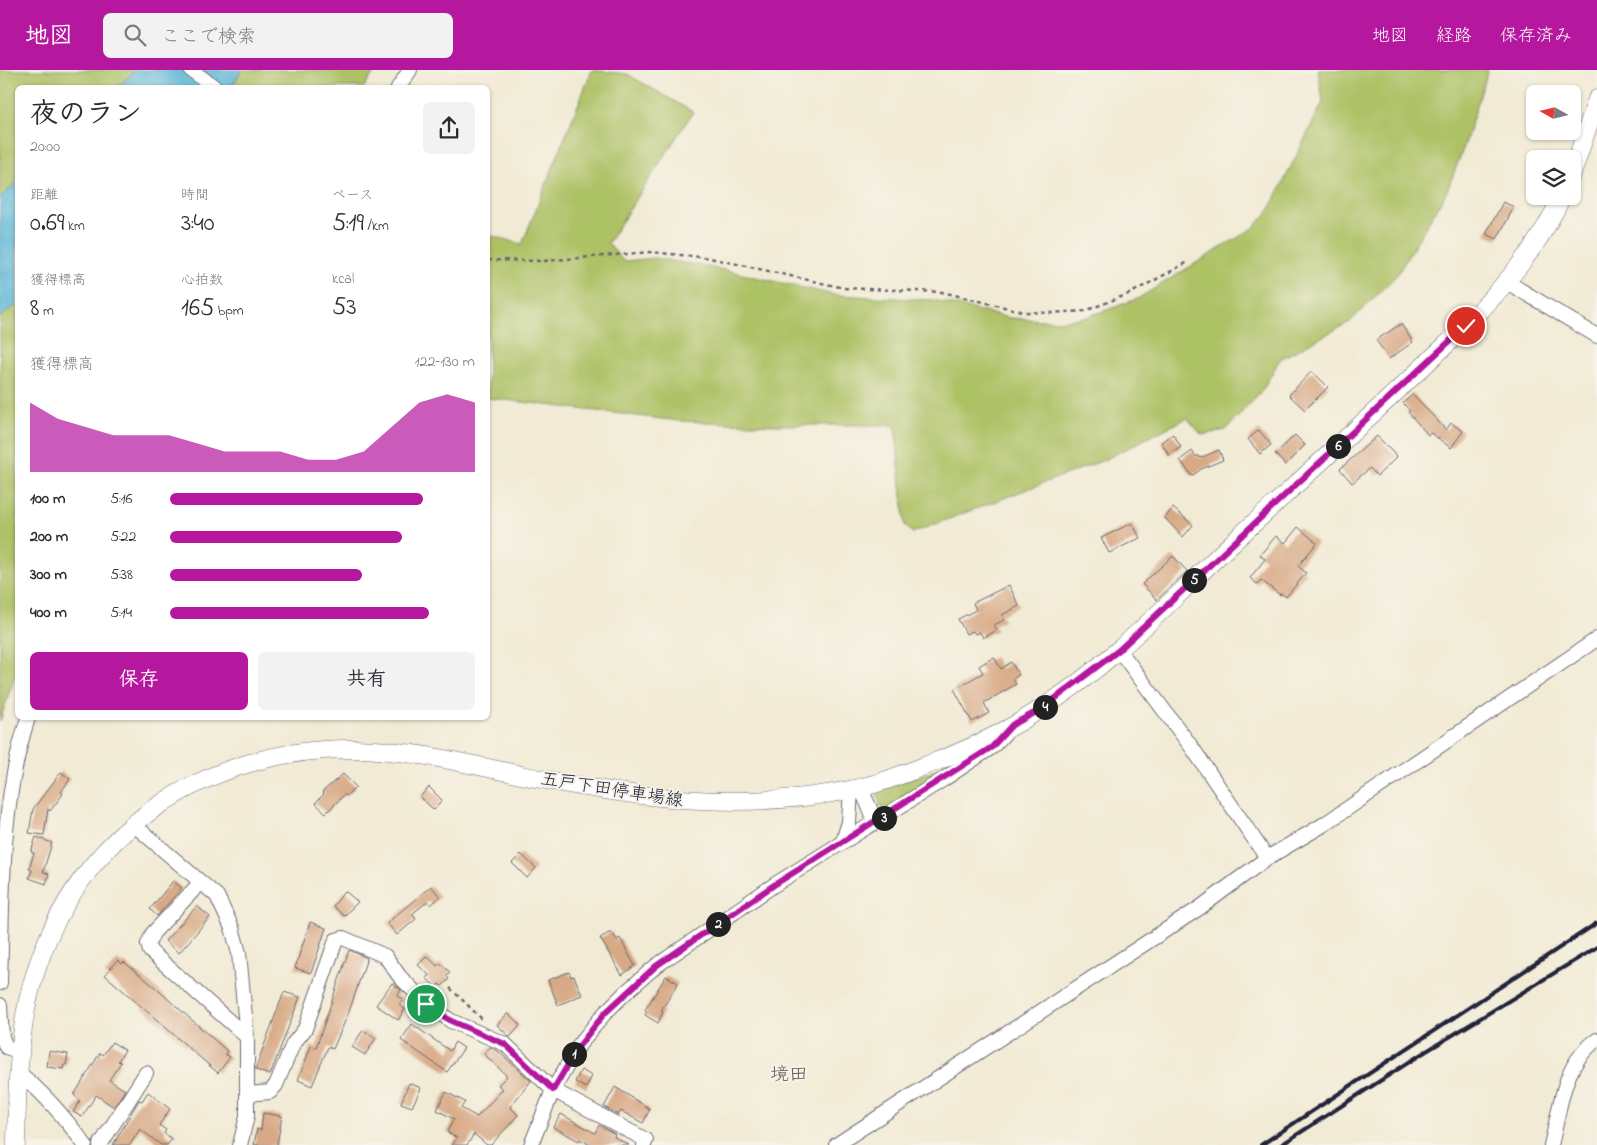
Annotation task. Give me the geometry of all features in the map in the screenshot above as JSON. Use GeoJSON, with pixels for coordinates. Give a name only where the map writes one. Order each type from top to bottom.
{"type":"FeatureCollection","features":[{"type":"Feature","properties":{"kind":"main road"},"geometry":{"type":"LineString","coordinates":[[1580,150],[1597,99]]}},
{"type":"Feature","properties":{"kind":"main road","name":"五戸下田停車場線"},"geometry":{"type":"LineString","coordinates":[[16,1145],[19,1073],[26,1010],[34,976],[59,918],[99,857],[133,824],[167,800],[208,777],[247,762],[286,754],[325,750],[390,751],[430,756],[636,796],[700,802],[752,801],[856,788],[931,764],[1040,710],[1119,650],[1423,366],[1507,282],[1551,220],[1558,205]]}},
{"type":"Feature","properties":{"kind":"street"},"geometry":{"type":"LineString","coordinates":[[191,70],[212,85]]}},
{"type":"Feature","properties":{"kind":"street"},"geometry":{"type":"LineString","coordinates":[[400,85],[410,70]]}},
{"type":"Feature","properties":{"kind":"street"},"geometry":{"type":"LineString","coordinates":[[1507,282],[1597,336]]}},
{"type":"Feature","properties":{"kind":"street"},"geometry":{"type":"LineString","coordinates":[[836,1145],[1202,907],[1266,858],[1323,825],[1597,640]]}},
{"type":"Feature","properties":{"kind":"street"},"geometry":{"type":"LineString","coordinates":[[1119,650],[1193,749],[1266,858]]}},
{"type":"Feature","properties":{"kind":"street"},"geometry":{"type":"LineString","coordinates":[[0,983],[4,844],[10,789],[27,720]]}},
{"type":"Feature","properties":{"kind":"street"},"geometry":{"type":"LineString","coordinates":[[531,1145],[553,1090],[579,1046],[604,1014],[633,986],[656,966],[843,841],[874,824],[992,747],[1012,725]]}},
{"type":"Feature","properties":{"kind":"street"},"geometry":{"type":"LineString","coordinates":[[856,788],[872,813],[874,824]]}},
{"type":"Feature","properties":{"kind":"street"},"geometry":{"type":"LineString","coordinates":[[843,841],[856,788]]}},
{"type":"Feature","properties":{"kind":"street"},"geometry":{"type":"LineString","coordinates":[[133,824],[217,896],[232,928],[239,953],[247,1037],[247,1116],[240,1145]]}},
{"type":"Feature","properties":{"kind":"street"},"geometry":{"type":"LineString","coordinates":[[201,882],[153,933],[148,944],[150,951],[247,1037]]}},
{"type":"Feature","properties":{"kind":"street"},"geometry":{"type":"LineString","coordinates":[[247,1094],[270,1092],[276,1085],[293,1044],[305,1029],[336,940],[343,938],[385,956],[400,977],[426,1004],[451,1021],[505,1044],[553,1090],[646,1140],[644,1145]]}},
{"type":"Feature","properties":{"kind":"street"},"geometry":{"type":"LineString","coordinates":[[0,1005],[2,1038],[6,1047],[21,1052]]}},
{"type":"Feature","properties":{"kind":"street"},"geometry":{"type":"LineString","coordinates":[[1552,1145],[1568,1077],[1577,1058],[1597,1040]]}},
{"type":"Feature","properties":{"kind":"street"},"geometry":{"type":"LineString","coordinates":[[19,1073],[60,1114],[86,1145]]}},
{"type":"Feature","properties":{"kind":"street"},"geometry":{"type":"LineString","coordinates":[[100,1145],[146,1073]]}},
{"type":"Feature","properties":{"kind":"path"},"geometry":{"type":"LineString","coordinates":[[490,260],[543,261],[650,252],[710,258],[844,288],[942,292],[1025,312],[1049,313],[1085,311],[1131,293],[1188,262]]}},
{"type":"Feature","properties":{"kind":"path"},"geometry":{"type":"LineString","coordinates":[[450,988],[485,1022]]}},
{"type":"Feature","properties":{"kind":"green space"},"geometry":{"type":"Polygon","coordinates":[[[0,70],[135,70],[119,85],[15,85],[15,184],[0,198],[0,70]]]}},
{"type":"Feature","properties":{"kind":"green space"},"geometry":{"type":"Polygon","coordinates":[[[242,70],[376,70],[365,85],[233,85],[242,70]]]}},
{"type":"Feature","properties":{"kind":"green space"},"geometry":{"type":"Polygon","coordinates":[[[592,70],[627,74],[693,112],[608,243],[623,261],[655,258],[720,269],[835,295],[933,300],[1010,318],[1060,321],[1087,317],[1137,299],[1255,227],[1270,209],[1323,102],[1318,70],[1488,70],[1465,144],[1447,191],[1397,275],[1350,322],[1280,359],[1263,389],[1226,430],[1202,435],[1187,418],[1104,460],[912,533],[905,526],[895,425],[775,425],[679,421],[490,398],[490,236],[522,244],[592,70]]]}},
{"type":"Feature","properties":{"kind":"green space"},"geometry":{"type":"Polygon","coordinates":[[[15,306],[15,675],[0,721],[0,317],[15,306]]]}},
{"type":"Feature","properties":{"kind":"green space"},"geometry":{"type":"Polygon","coordinates":[[[940,769],[942,775],[886,810],[881,807],[877,795],[880,789],[940,769]]]}},
{"type":"Feature","properties":{"kind":"water"},"geometry":{"type":"Polygon","coordinates":[[[135,70],[242,70],[232,85],[120,85],[135,70]]]}},
{"type":"Feature","properties":{"kind":"water"},"geometry":{"type":"Polygon","coordinates":[[[15,184],[15,306],[0,317],[0,198],[15,184]]]}},
{"type":"Feature","properties":{"kind":"building"},"geometry":{"type":"Polygon","coordinates":[[[1503,202],[1514,207],[1497,239],[1486,234],[1503,202]]]}},
{"type":"Feature","properties":{"kind":"building"},"geometry":{"type":"Polygon","coordinates":[[[1401,324],[1413,342],[1389,359],[1376,340],[1401,324]]]}},
{"type":"Feature","properties":{"kind":"building"},"geometry":{"type":"Polygon","coordinates":[[[1312,371],[1328,387],[1305,410],[1289,395],[1312,371]]]}},
{"type":"Feature","properties":{"kind":"building"},"geometry":{"type":"Polygon","coordinates":[[[1413,394],[1446,430],[1451,423],[1463,431],[1451,448],[1431,433],[1428,435],[1408,412],[1410,411],[1403,403],[1413,394]]]}},
{"type":"Feature","properties":{"kind":"building"},"geometry":{"type":"Polygon","coordinates":[[[1259,430],[1271,445],[1260,454],[1248,439],[1259,430]]]}},
{"type":"Feature","properties":{"kind":"building"},"geometry":{"type":"Polygon","coordinates":[[[1173,434],[1181,447],[1169,455],[1161,442],[1173,434]]]}},
{"type":"Feature","properties":{"kind":"building"},"geometry":{"type":"Polygon","coordinates":[[[1295,435],[1305,445],[1285,465],[1275,454],[1295,435]]]}},
{"type":"Feature","properties":{"kind":"building"},"geometry":{"type":"Polygon","coordinates":[[[1377,436],[1397,457],[1377,476],[1370,468],[1352,483],[1340,469],[1377,436]]]}},
{"type":"Feature","properties":{"kind":"building"},"geometry":{"type":"Polygon","coordinates":[[[1219,450],[1223,460],[1201,469],[1192,476],[1180,460],[1192,451],[1196,457],[1198,455],[1200,458],[1219,450]]]}},
{"type":"Feature","properties":{"kind":"building"},"geometry":{"type":"Polygon","coordinates":[[[1173,508],[1193,525],[1183,537],[1165,518],[1173,508]]]}},
{"type":"Feature","properties":{"kind":"building"},"geometry":{"type":"Polygon","coordinates":[[[1132,523],[1140,538],[1109,553],[1101,538],[1132,523]]]}},
{"type":"Feature","properties":{"kind":"building"},"geometry":{"type":"Polygon","coordinates":[[[1298,527],[1317,543],[1298,566],[1306,573],[1286,597],[1281,593],[1280,595],[1261,580],[1257,584],[1250,578],[1265,559],[1260,555],[1276,536],[1285,543],[1298,527]]]}},
{"type":"Feature","properties":{"kind":"building"},"geometry":{"type":"Polygon","coordinates":[[[1173,556],[1187,571],[1157,600],[1142,584],[1173,556]]]}},
{"type":"Feature","properties":{"kind":"building"},"geometry":{"type":"Polygon","coordinates":[[[1009,585],[1019,606],[1002,615],[1004,620],[994,625],[997,630],[983,638],[980,632],[975,634],[973,631],[966,634],[958,619],[976,610],[973,603],[1009,585]]]}},
{"type":"Feature","properties":{"kind":"building"},"geometry":{"type":"Polygon","coordinates":[[[994,657],[1001,669],[1011,662],[1019,675],[1013,679],[1016,684],[984,703],[989,713],[972,722],[954,689],[983,673],[979,666],[994,657]]]}},
{"type":"Feature","properties":{"kind":"building"},"geometry":{"type":"Polygon","coordinates":[[[61,772],[70,779],[61,792],[63,794],[50,811],[48,809],[44,835],[29,833],[33,809],[61,772]]]}},
{"type":"Feature","properties":{"kind":"building"},"geometry":{"type":"Polygon","coordinates":[[[343,774],[356,787],[346,796],[344,795],[326,813],[315,803],[324,794],[322,792],[343,774]]]}},
{"type":"Feature","properties":{"kind":"building"},"geometry":{"type":"Polygon","coordinates":[[[429,787],[442,800],[434,810],[420,797],[429,787]]]}},
{"type":"Feature","properties":{"kind":"building"},"geometry":{"type":"Polygon","coordinates":[[[36,837],[52,843],[43,872],[49,874],[46,884],[29,878],[32,870],[29,869],[34,853],[31,852],[36,837]]]}},
{"type":"Feature","properties":{"kind":"building"},"geometry":{"type":"Polygon","coordinates":[[[521,854],[536,868],[527,878],[512,863],[521,854]]]}},
{"type":"Feature","properties":{"kind":"building"},"geometry":{"type":"Polygon","coordinates":[[[173,881],[182,888],[157,916],[150,909],[173,881]]]}},
{"type":"Feature","properties":{"kind":"building"},"geometry":{"type":"Polygon","coordinates":[[[431,886],[440,897],[431,905],[428,901],[412,914],[416,919],[397,935],[387,923],[431,886]]]}},
{"type":"Feature","properties":{"kind":"building"},"geometry":{"type":"Polygon","coordinates":[[[345,891],[358,902],[344,916],[333,906],[345,891]]]}},
{"type":"Feature","properties":{"kind":"building"},"geometry":{"type":"Polygon","coordinates":[[[197,906],[210,917],[179,953],[165,941],[197,906]]]}},
{"type":"Feature","properties":{"kind":"building"},"geometry":{"type":"Polygon","coordinates":[[[310,922],[326,928],[311,973],[295,968],[310,922]]]}},
{"type":"Feature","properties":{"kind":"building"},"geometry":{"type":"Polygon","coordinates":[[[612,933],[617,940],[620,938],[635,966],[622,975],[600,938],[612,933]]]}},
{"type":"Feature","properties":{"kind":"building"},"geometry":{"type":"Polygon","coordinates":[[[349,950],[367,958],[349,1012],[333,1049],[328,1047],[312,1086],[298,1080],[311,1046],[316,1048],[349,950]]]}},
{"type":"Feature","properties":{"kind":"building"},"geometry":{"type":"Polygon","coordinates":[[[427,956],[437,966],[440,963],[450,972],[446,976],[449,979],[442,986],[439,984],[436,987],[426,978],[429,975],[418,965],[427,956]]]}},
{"type":"Feature","properties":{"kind":"building"},"geometry":{"type":"Polygon","coordinates":[[[118,960],[122,964],[124,962],[150,983],[227,1051],[225,1054],[230,1057],[218,1073],[105,975],[118,960]]]}},
{"type":"Feature","properties":{"kind":"building"},"geometry":{"type":"Polygon","coordinates":[[[569,972],[571,977],[574,976],[582,995],[558,1005],[548,980],[569,972]]]}},
{"type":"Feature","properties":{"kind":"building"},"geometry":{"type":"Polygon","coordinates":[[[666,976],[678,983],[661,1011],[663,1012],[658,1023],[645,1015],[647,1012],[645,1010],[666,976]]]}},
{"type":"Feature","properties":{"kind":"building"},"geometry":{"type":"Polygon","coordinates":[[[392,983],[401,990],[397,996],[403,999],[399,1005],[405,1009],[398,1020],[376,1005],[392,983]]]}},
{"type":"Feature","properties":{"kind":"building"},"geometry":{"type":"Polygon","coordinates":[[[284,992],[300,997],[270,1075],[256,1070],[256,1067],[284,992]]]}},
{"type":"Feature","properties":{"kind":"building"},"geometry":{"type":"Polygon","coordinates":[[[508,1013],[519,1024],[519,1027],[510,1037],[497,1025],[508,1013]]]}},
{"type":"Feature","properties":{"kind":"building"},"geometry":{"type":"Polygon","coordinates":[[[412,1024],[450,1051],[455,1042],[464,1048],[447,1072],[401,1040],[412,1024]]]}},
{"type":"Feature","properties":{"kind":"building"},"geometry":{"type":"Polygon","coordinates":[[[363,1030],[376,1038],[365,1055],[352,1047],[363,1030]]]}},
{"type":"Feature","properties":{"kind":"building"},"geometry":{"type":"Polygon","coordinates":[[[112,1042],[125,1050],[118,1061],[121,1062],[109,1080],[125,1090],[114,1107],[96,1095],[82,1117],[73,1112],[80,1101],[74,1095],[100,1053],[103,1055],[112,1042]]]}},
{"type":"Feature","properties":{"kind":"building"},"geometry":{"type":"Polygon","coordinates":[[[490,1047],[498,1051],[531,1081],[510,1107],[518,1115],[491,1145],[487,1145],[474,1134],[467,1145],[452,1145],[457,1138],[447,1132],[454,1119],[437,1110],[446,1092],[465,1102],[461,1108],[477,1117],[503,1089],[498,1085],[507,1076],[484,1054],[490,1047]]]}},
{"type":"Feature","properties":{"kind":"building"},"geometry":{"type":"Polygon","coordinates":[[[49,1051],[68,1054],[66,1065],[64,1065],[63,1069],[47,1067],[49,1051]]]}},
{"type":"Feature","properties":{"kind":"building"},"geometry":{"type":"Polygon","coordinates":[[[581,1070],[592,1076],[586,1088],[575,1082],[581,1070]]]}},
{"type":"Feature","properties":{"kind":"building"},"geometry":{"type":"Polygon","coordinates":[[[409,1083],[421,1088],[412,1107],[401,1103],[409,1083]]]}},
{"type":"Feature","properties":{"kind":"building"},"geometry":{"type":"Polygon","coordinates":[[[615,1087],[650,1109],[643,1123],[621,1111],[618,1115],[604,1107],[615,1087]]]}},
{"type":"Feature","properties":{"kind":"building"},"geometry":{"type":"Polygon","coordinates":[[[148,1092],[170,1109],[159,1125],[166,1130],[164,1133],[172,1139],[167,1145],[161,1145],[140,1129],[130,1145],[113,1145],[139,1100],[142,1101],[148,1092]]]}},
{"type":"Feature","properties":{"kind":"building"},"geometry":{"type":"Polygon","coordinates":[[[263,1113],[282,1116],[277,1145],[254,1145],[257,1129],[261,1130],[263,1113]]]}},
{"type":"Feature","properties":{"kind":"building"},"geometry":{"type":"Polygon","coordinates":[[[561,1114],[595,1133],[599,1125],[615,1134],[614,1137],[629,1145],[590,1145],[580,1139],[579,1141],[553,1127],[561,1114]]]}},
{"type":"Feature","properties":{"kind":"railway"},"geometry":{"type":"LineString","coordinates":[[1261,1145],[1597,923]]}},
{"type":"Feature","properties":{"kind":"railway"},"geometry":{"type":"LineString","coordinates":[[1281,1145],[1420,1055],[1597,947]]}},
{"type":"Feature","properties":{"kind":"district","name":"境田"},"geometry":{"type":"Point","coordinates":[789,1073]}},
{"type":"Feature","properties":{"kind":"route"},"geometry":{"type":"LineString","coordinates":[[426,1004],[451,1021],[486,1034],[505,1044],[553,1090],[579,1046],[604,1014],[656,966],[774,885],[843,841],[874,824],[992,747],[1012,725],[1040,710],[1087,676],[1119,650],[1171,602],[1466,326]]}}]}
